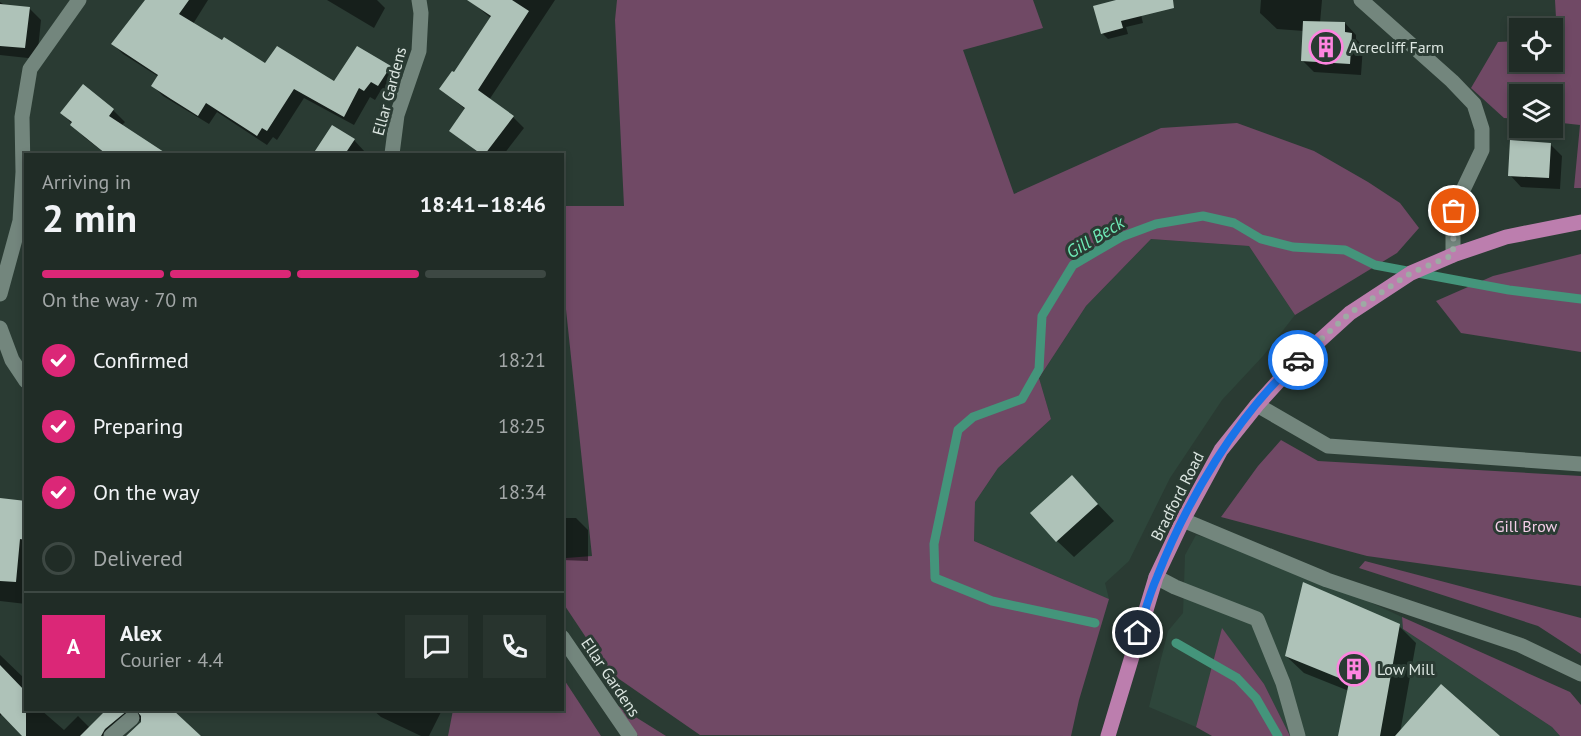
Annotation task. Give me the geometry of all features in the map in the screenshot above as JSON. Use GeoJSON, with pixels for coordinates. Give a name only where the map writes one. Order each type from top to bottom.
{"type":"FeatureCollection","features":[{"type":"Feature","properties":{"kind":"main road","name":"Bradford Road"},"geometry":{"type":"LineString","coordinates":[[1108,736],[1156,577],[1183,520],[1221,450],[1295,363],[1342,320],[1411,273],[1453,255],[1506,237],[1581,222]]}},
{"type":"Feature","properties":{"kind":"street","name":"Ellar Gardens"},"geometry":{"type":"LineString","coordinates":[[392,153],[397,115],[419,51],[421,13],[419,0]]}},
{"type":"Feature","properties":{"kind":"street"},"geometry":{"type":"LineString","coordinates":[[1361,0],[1452,81],[1474,104],[1482,129],[1482,150],[1454,211],[1453,255]]}},
{"type":"Feature","properties":{"kind":"street"},"geometry":{"type":"LineString","coordinates":[[0,294],[20,221],[24,172],[22,117],[30,69],[72,3]]}},
{"type":"Feature","properties":{"kind":"street"},"geometry":{"type":"LineString","coordinates":[[0,328],[12,360],[24,378]]}},
{"type":"Feature","properties":{"kind":"street"},"geometry":{"type":"LineString","coordinates":[[1257,405],[1328,446],[1581,464]]}},
{"type":"Feature","properties":{"kind":"street"},"geometry":{"type":"LineString","coordinates":[[1183,520],[1327,580],[1520,645],[1581,674]]}},
{"type":"Feature","properties":{"kind":"street"},"geometry":{"type":"LineString","coordinates":[[1156,577],[1175,587],[1257,619],[1282,683],[1298,736]]}},
{"type":"Feature","properties":{"kind":"street","name":"Ellar Gardens"},"geometry":{"type":"LineString","coordinates":[[564,641],[630,736]]}},
{"type":"Feature","properties":{"kind":"street"},"geometry":{"type":"LineString","coordinates":[[111,736],[132,718]]}},
{"type":"Feature","properties":{"kind":"shaded area"},"geometry":{"type":"Polygon","coordinates":[[[1151,239],[1249,246],[1295,315],[1263,356],[1222,400],[1170,478],[1129,561],[1105,583],[1109,599],[974,541],[975,502],[998,468],[1051,419],[1039,378],[1086,306],[1151,239]]]}},
{"type":"Feature","properties":{"kind":"shaded area"},"geometry":{"type":"Polygon","coordinates":[[[1196,535],[1265,554],[1402,617],[1403,629],[1552,727],[1560,736],[1290,736],[1264,684],[1222,629],[1196,727],[1149,707],[1168,631],[1183,613],[1185,555],[1196,535]]]}},
{"type":"Feature","properties":{"kind":"green space"},"geometry":{"type":"Polygon","coordinates":[[[617,0],[1033,0],[1043,28],[963,50],[1014,194],[1161,128],[1237,123],[1314,151],[1368,182],[1400,203],[1419,228],[1397,253],[1295,315],[1249,246],[1151,239],[1086,306],[1039,378],[1051,419],[998,468],[975,502],[974,541],[1109,599],[1079,700],[1071,736],[700,735],[609,672],[564,604],[564,561],[566,558],[592,556],[564,290],[564,206],[624,206],[615,20],[617,0]]]}},
{"type":"Feature","properties":{"kind":"green space"},"geometry":{"type":"Polygon","coordinates":[[[1555,0],[1581,0],[1581,188],[1574,188],[1580,125],[1563,123],[1563,84],[1509,84],[1509,118],[1504,118],[1471,88],[1498,42],[1509,41],[1509,72],[1563,72],[1563,18],[1556,18],[1555,0]]]}},
{"type":"Feature","properties":{"kind":"green space"},"geometry":{"type":"Polygon","coordinates":[[[1581,254],[1581,352],[1461,333],[1436,301],[1493,276],[1581,254]]]}},
{"type":"Feature","properties":{"kind":"green space","name":"Gill Brow"},"geometry":{"type":"Polygon","coordinates":[[[1281,440],[1318,461],[1581,476],[1581,586],[1367,556],[1221,517],[1258,466],[1281,440]]]}},
{"type":"Feature","properties":{"kind":"green space"},"geometry":{"type":"Polygon","coordinates":[[[1365,561],[1581,618],[1581,654],[1538,626],[1359,568],[1365,561]]]}},
{"type":"Feature","properties":{"kind":"green space"},"geometry":{"type":"Polygon","coordinates":[[[1402,617],[1570,692],[1581,705],[1581,736],[1560,736],[1552,727],[1403,629],[1402,617]]]}},
{"type":"Feature","properties":{"kind":"green space"},"geometry":{"type":"Polygon","coordinates":[[[1222,628],[1264,684],[1290,736],[1212,736],[1196,727],[1222,628]]]}},
{"type":"Feature","properties":{"kind":"green space"},"geometry":{"type":"Polygon","coordinates":[[[564,680],[601,736],[448,736],[453,711],[564,711],[564,680]]]}},
{"type":"Feature","properties":{"kind":"green space"},"geometry":{"type":"Polygon","coordinates":[[[618,706],[666,736],[638,736],[618,706]]]}},
{"type":"Feature","properties":{"kind":"building"},"geometry":{"type":"Polygon","coordinates":[[[145,0],[189,0],[179,14],[222,40],[224,37],[265,63],[277,46],[334,81],[357,46],[391,66],[378,86],[371,82],[364,91],[359,88],[344,117],[294,89],[267,131],[262,128],[257,136],[206,103],[198,116],[171,99],[151,86],[158,75],[111,44],[145,0]]]}},
{"type":"Feature","properties":{"kind":"building"},"geometry":{"type":"Polygon","coordinates":[[[467,0],[512,0],[529,11],[478,90],[514,116],[486,153],[480,153],[449,131],[465,108],[439,89],[452,71],[454,72],[491,16],[467,0]]]}},
{"type":"Feature","properties":{"kind":"building"},"geometry":{"type":"Polygon","coordinates":[[[1116,0],[1173,0],[1174,8],[1121,21],[1123,28],[1101,34],[1093,6],[1116,0]]]}},
{"type":"Feature","properties":{"kind":"building"},"geometry":{"type":"Polygon","coordinates":[[[0,4],[30,7],[25,48],[0,46],[0,4]]]}},
{"type":"Feature","properties":{"kind":"building","name":"Acrecliff Farm"},"geometry":{"type":"Polygon","coordinates":[[[1303,21],[1345,22],[1345,32],[1352,33],[1350,64],[1301,61],[1303,21]]]}},
{"type":"Feature","properties":{"kind":"building"},"geometry":{"type":"Polygon","coordinates":[[[83,84],[114,109],[109,116],[165,153],[105,153],[70,125],[72,122],[60,113],[83,84]]]}},
{"type":"Feature","properties":{"kind":"building"},"geometry":{"type":"Polygon","coordinates":[[[332,125],[355,139],[346,153],[314,153],[332,125]]]}},
{"type":"Feature","properties":{"kind":"building"},"geometry":{"type":"Polygon","coordinates":[[[1510,140],[1551,143],[1549,178],[1508,176],[1510,140]]]}},
{"type":"Feature","properties":{"kind":"building"},"geometry":{"type":"Polygon","coordinates":[[[1072,475],[1098,504],[1056,542],[1030,513],[1072,475]]]}},
{"type":"Feature","properties":{"kind":"building"},"geometry":{"type":"Polygon","coordinates":[[[0,498],[24,501],[24,540],[20,539],[16,582],[0,581],[0,498]]]}},
{"type":"Feature","properties":{"kind":"building","name":"Low Mill"},"geometry":{"type":"Polygon","coordinates":[[[1303,582],[1400,624],[1380,736],[1338,736],[1349,682],[1285,656],[1303,582]]]}},
{"type":"Feature","properties":{"kind":"building"},"geometry":{"type":"Polygon","coordinates":[[[0,665],[24,690],[26,736],[22,736],[0,713],[0,665]]]}},
{"type":"Feature","properties":{"kind":"building"},"geometry":{"type":"Polygon","coordinates":[[[1441,684],[1500,736],[1395,736],[1441,684]]]}},
{"type":"Feature","properties":{"kind":"building"},"geometry":{"type":"Polygon","coordinates":[[[105,711],[127,711],[105,729],[101,736],[80,736],[105,711]]]}},
{"type":"Feature","properties":{"kind":"building"},"geometry":{"type":"Polygon","coordinates":[[[137,711],[174,711],[201,736],[126,736],[141,722],[141,716],[137,711]]]}},
{"type":"Feature","properties":{"kind":"waterway","name":"Gill Beck"},"geometry":{"type":"LineString","coordinates":[[1095,623],[992,601],[935,578],[934,544],[958,430],[973,417],[1022,399],[1039,369],[1042,316],[1073,265],[1121,237],[1156,224],[1203,216],[1234,223],[1261,239],[1293,247],[1345,250],[1375,265],[1509,290],[1581,299]]}},
{"type":"Feature","properties":{"kind":"waterway","name":"Gill Beck"},"geometry":{"type":"LineString","coordinates":[[1176,643],[1237,678],[1256,698],[1278,736]]}},
{"type":"Feature","properties":{"kind":"way so far"},"geometry":{"type":"LineString","coordinates":[[1298,360],[1350,313],[1411,273],[1453,255],[1454,211]]}},
{"type":"Feature","properties":{"kind":"place","name":"Acrecliff Farm"},"geometry":{"type":"Point","coordinates":[1326,47]}},
{"type":"Feature","properties":{"kind":"place","name":"Low Mill"},"geometry":{"type":"Point","coordinates":[1354,669]}},
{"type":"Feature","properties":{"kind":"route"},"geometry":{"type":"LineString","coordinates":[[1138,633],[1156,577],[1183,520],[1221,450],[1257,405],[1298,360]]}}]}
